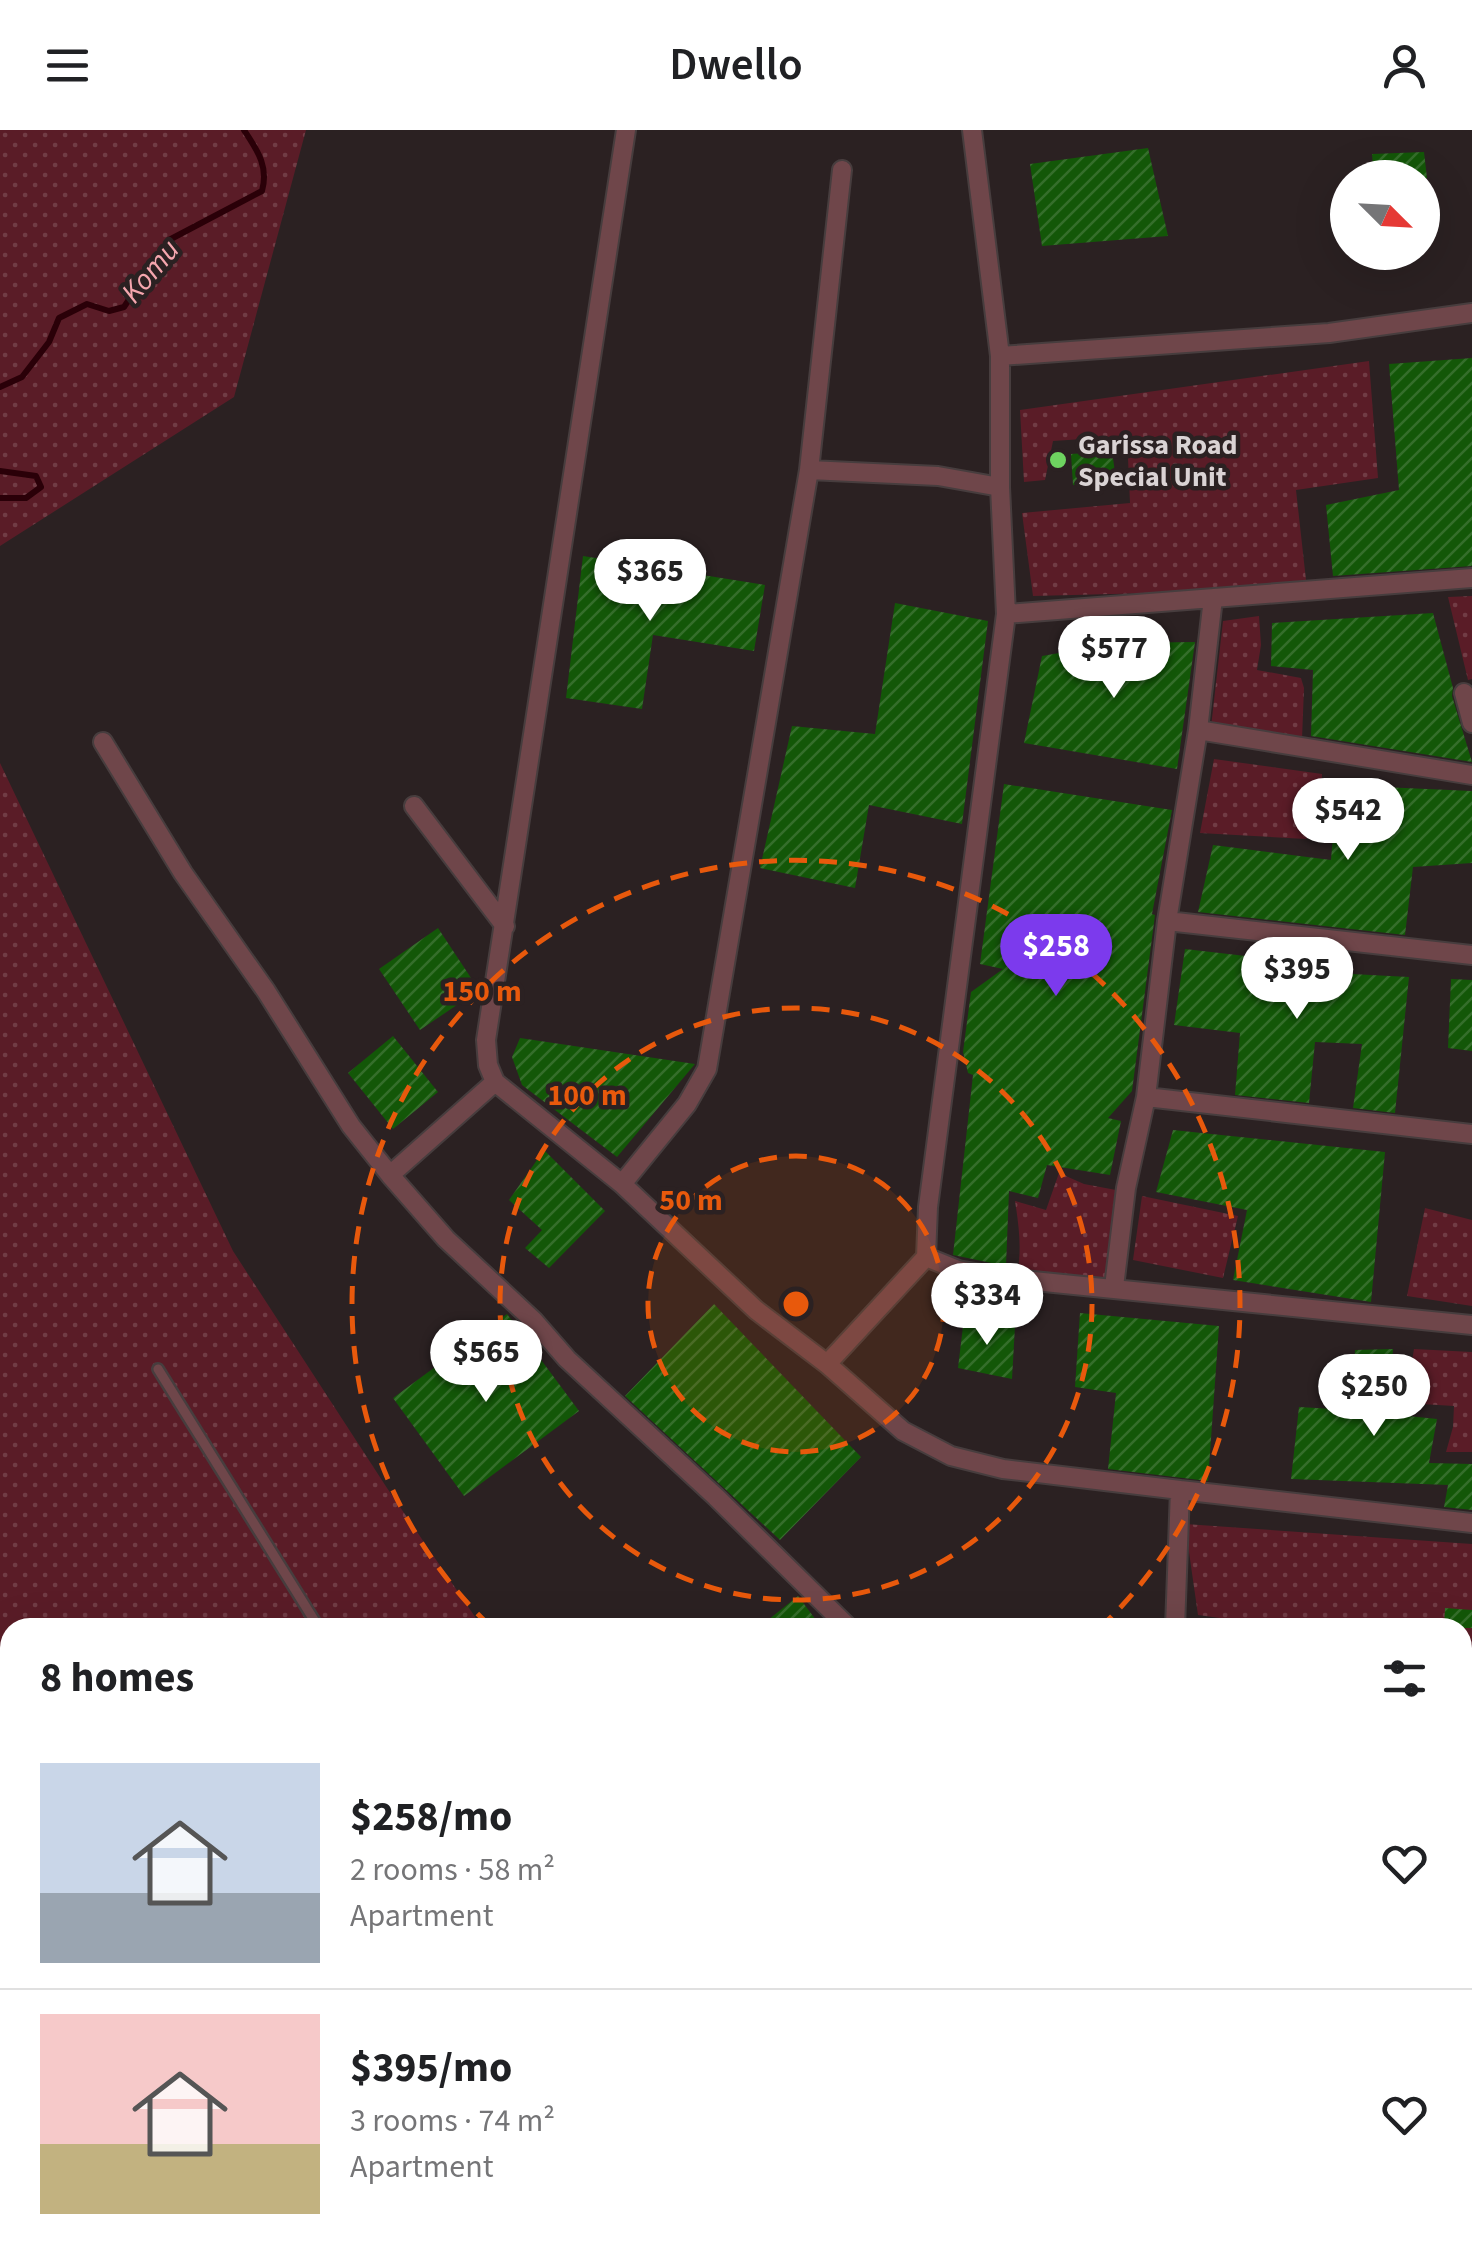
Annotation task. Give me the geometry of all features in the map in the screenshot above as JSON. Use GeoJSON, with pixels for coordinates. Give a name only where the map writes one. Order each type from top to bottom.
{"type":"FeatureCollection","features":[{"type":"Feature","properties":{"kind":"street"},"geometry":{"type":"LineString","coordinates":[[626,130],[486,1040],[488,1065],[495,1082],[622,1184],[756,1310],[903,1431],[951,1456],[1003,1469],[1472,1522]]}},
{"type":"Feature","properties":{"kind":"street"},"geometry":{"type":"LineString","coordinates":[[826,1364],[926,1258],[928,1207],[1006,614],[1000,488],[1000,356],[972,130]]}},
{"type":"Feature","properties":{"kind":"street"},"geometry":{"type":"LineString","coordinates":[[622,1184],[687,1104],[707,1069],[808,470],[842,170]]}},
{"type":"Feature","properties":{"kind":"street"},"geometry":{"type":"LineString","coordinates":[[1000,356],[1329,334],[1472,313]]}},
{"type":"Feature","properties":{"kind":"street"},"geometry":{"type":"LineString","coordinates":[[808,470],[938,476],[1000,488]]}},
{"type":"Feature","properties":{"kind":"street"},"geometry":{"type":"LineString","coordinates":[[1006,614],[1472,578]]}},
{"type":"Feature","properties":{"kind":"street"},"geometry":{"type":"LineString","coordinates":[[1114,1287],[1126,1188],[1146,1097],[1213,598]]}},
{"type":"Feature","properties":{"kind":"street"},"geometry":{"type":"LineString","coordinates":[[1464,692],[1472,723]]}},
{"type":"Feature","properties":{"kind":"street"},"geometry":{"type":"LineString","coordinates":[[1198,730],[1472,775]]}},
{"type":"Feature","properties":{"kind":"street"},"geometry":{"type":"LineString","coordinates":[[103,742],[183,872],[266,991],[350,1126],[390,1175],[446,1239],[839,1618]]}},
{"type":"Feature","properties":{"kind":"street"},"geometry":{"type":"LineString","coordinates":[[414,806],[505,926]]}},
{"type":"Feature","properties":{"kind":"street"},"geometry":{"type":"LineString","coordinates":[[1167,920],[1472,955]]}},
{"type":"Feature","properties":{"kind":"street"},"geometry":{"type":"LineString","coordinates":[[390,1175],[495,1082]]}},
{"type":"Feature","properties":{"kind":"street"},"geometry":{"type":"LineString","coordinates":[[1146,1097],[1472,1134]]}},
{"type":"Feature","properties":{"kind":"street"},"geometry":{"type":"LineString","coordinates":[[926,1258],[958,1270],[1004,1278],[1472,1325]]}},
{"type":"Feature","properties":{"kind":"street"},"geometry":{"type":"LineString","coordinates":[[1175,1618],[1180,1490]]}},
{"type":"Feature","properties":{"kind":"lane"},"geometry":{"type":"LineString","coordinates":[[158,1369],[313,1618]]}},
{"type":"Feature","properties":{"kind":"green space"},"geometry":{"type":"Polygon","coordinates":[[[0,130],[306,130],[234,397],[0,546],[0,130]]]}},
{"type":"Feature","properties":{"kind":"green space"},"geometry":{"type":"Polygon","coordinates":[[[1369,361],[1378,478],[1296,490],[1307,589],[1033,596],[1022,513],[1130,503],[1127,436],[1053,441],[1045,480],[1024,482],[1020,410],[1369,361]]]}},
{"type":"Feature","properties":{"kind":"green space"},"geometry":{"type":"Polygon","coordinates":[[[1472,596],[1472,679],[1468,680],[1448,597],[1472,596]]]}},
{"type":"Feature","properties":{"kind":"green space"},"geometry":{"type":"Polygon","coordinates":[[[1259,616],[1261,645],[1257,670],[1301,678],[1302,739],[1210,736],[1223,621],[1259,616]]]}},
{"type":"Feature","properties":{"kind":"green space"},"geometry":{"type":"Polygon","coordinates":[[[1214,759],[1322,774],[1321,821],[1306,839],[1200,833],[1214,759]]]}},
{"type":"Feature","properties":{"kind":"green space"},"geometry":{"type":"Polygon","coordinates":[[[0,763],[233,1251],[476,1618],[0,1618],[0,763]]]}},
{"type":"Feature","properties":{"kind":"green space"},"geometry":{"type":"Polygon","coordinates":[[[1059,1173],[1084,1184],[1116,1190],[1108,1289],[1013,1290],[1020,1246],[1015,1201],[1046,1210],[1059,1173]]]}},
{"type":"Feature","properties":{"kind":"green space"},"geometry":{"type":"Polygon","coordinates":[[[1142,1196],[1238,1216],[1223,1278],[1133,1260],[1142,1196]]]}},
{"type":"Feature","properties":{"kind":"green space"},"geometry":{"type":"Polygon","coordinates":[[[1425,1208],[1472,1220],[1472,1306],[1407,1296],[1425,1208]]]}},
{"type":"Feature","properties":{"kind":"green space"},"geometry":{"type":"Polygon","coordinates":[[[1414,1349],[1472,1352],[1472,1452],[1446,1452],[1454,1406],[1405,1403],[1414,1349]]]}},
{"type":"Feature","properties":{"kind":"green space"},"geometry":{"type":"Polygon","coordinates":[[[1185,1524],[1472,1544],[1472,1618],[1198,1615],[1185,1524]]]}},
{"type":"Feature","properties":{"kind":"building"},"geometry":{"type":"Polygon","coordinates":[[[1148,148],[1168,236],[1042,246],[1030,164],[1148,148]]]}},
{"type":"Feature","properties":{"kind":"building"},"geometry":{"type":"Polygon","coordinates":[[[1424,152],[1425,160],[1372,160],[1372,154],[1424,152]]]}},
{"type":"Feature","properties":{"kind":"building"},"geometry":{"type":"Polygon","coordinates":[[[1472,358],[1472,566],[1333,576],[1326,505],[1399,490],[1389,364],[1472,358]]]}},
{"type":"Feature","properties":{"kind":"building"},"geometry":{"type":"Polygon","coordinates":[[[1112,451],[1117,487],[1073,485],[1071,454],[1112,451]]]}},
{"type":"Feature","properties":{"kind":"building"},"geometry":{"type":"Polygon","coordinates":[[[583,556],[765,585],[754,651],[653,635],[642,709],[566,698],[583,556]]]}},
{"type":"Feature","properties":{"kind":"building"},"geometry":{"type":"Polygon","coordinates":[[[895,603],[988,621],[962,824],[869,805],[855,888],[760,868],[792,726],[875,734],[895,603]]]}},
{"type":"Feature","properties":{"kind":"building"},"geometry":{"type":"Polygon","coordinates":[[[1433,613],[1472,762],[1311,736],[1313,670],[1271,666],[1272,623],[1433,613]]]}},
{"type":"Feature","properties":{"kind":"building"},"geometry":{"type":"Polygon","coordinates":[[[1195,642],[1177,769],[1024,743],[1042,656],[1116,643],[1195,642]]]}},
{"type":"Feature","properties":{"kind":"building"},"geometry":{"type":"Polygon","coordinates":[[[1004,784],[1172,810],[1152,914],[1155,915],[1132,1091],[1108,1118],[1121,1121],[1110,1175],[1047,1165],[1038,1198],[1009,1191],[1006,1266],[953,1255],[973,1075],[968,1073],[963,1052],[971,992],[1003,969],[980,964],[1004,784]]]}},
{"type":"Feature","properties":{"kind":"building"},"geometry":{"type":"Polygon","coordinates":[[[1337,785],[1472,791],[1472,863],[1413,867],[1405,935],[1198,912],[1213,845],[1331,860],[1337,785]]]}},
{"type":"Feature","properties":{"kind":"building"},"geometry":{"type":"Polygon","coordinates":[[[438,928],[479,990],[420,1030],[379,969],[438,928]]]}},
{"type":"Feature","properties":{"kind":"building"},"geometry":{"type":"Polygon","coordinates":[[[1185,949],[1352,968],[1352,974],[1409,977],[1395,1113],[1353,1108],[1362,1044],[1315,1042],[1309,1103],[1235,1095],[1240,1033],[1174,1025],[1185,949]]]}},
{"type":"Feature","properties":{"kind":"building"},"geometry":{"type":"Polygon","coordinates":[[[1451,979],[1472,980],[1472,1051],[1448,1048],[1451,979]]]}},
{"type":"Feature","properties":{"kind":"building"},"geometry":{"type":"Polygon","coordinates":[[[393,1036],[438,1092],[393,1129],[348,1073],[393,1036]]]}},
{"type":"Feature","properties":{"kind":"building"},"geometry":{"type":"Polygon","coordinates":[[[520,1038],[695,1064],[617,1157],[522,1085],[512,1057],[520,1038]]]}},
{"type":"Feature","properties":{"kind":"building"},"geometry":{"type":"Polygon","coordinates":[[[1173,1130],[1385,1152],[1371,1302],[1233,1280],[1247,1210],[1156,1192],[1173,1130]]]}},
{"type":"Feature","properties":{"kind":"building"},"geometry":{"type":"Polygon","coordinates":[[[544,1150],[605,1211],[549,1268],[525,1248],[542,1230],[509,1200],[544,1150]]]}},
{"type":"Feature","properties":{"kind":"building"},"geometry":{"type":"Polygon","coordinates":[[[714,1304],[861,1457],[780,1540],[625,1396],[714,1304]]]}},
{"type":"Feature","properties":{"kind":"building"},"geometry":{"type":"Polygon","coordinates":[[[1080,1313],[1219,1326],[1208,1481],[1108,1469],[1116,1393],[1075,1387],[1080,1313]]]}},
{"type":"Feature","properties":{"kind":"building"},"geometry":{"type":"Polygon","coordinates":[[[507,1314],[579,1411],[464,1496],[393,1398],[507,1314]]]}},
{"type":"Feature","properties":{"kind":"building"},"geometry":{"type":"Polygon","coordinates":[[[964,1318],[1015,1326],[1012,1379],[958,1368],[964,1318]]]}},
{"type":"Feature","properties":{"kind":"building"},"geometry":{"type":"Polygon","coordinates":[[[1393,1349],[1389,1414],[1437,1419],[1429,1463],[1472,1464],[1472,1510],[1444,1507],[1448,1485],[1291,1479],[1299,1407],[1351,1410],[1355,1350],[1393,1349]]]}},
{"type":"Feature","properties":{"kind":"building"},"geometry":{"type":"Polygon","coordinates":[[[798,1596],[814,1618],[770,1618],[798,1596]]]}},
{"type":"Feature","properties":{"kind":"building"},"geometry":{"type":"Polygon","coordinates":[[[1445,1608],[1472,1610],[1472,1618],[1444,1618],[1445,1608]]]}},
{"type":"Feature","properties":{"kind":"waterway","name":"Komu"},"geometry":{"type":"LineString","coordinates":[[0,387],[22,377],[49,342],[59,318],[87,304],[109,311],[124,307],[169,240],[262,191],[263,166],[244,130]]}},
{"type":"Feature","properties":{"kind":"waterway","name":"Komu"},"geometry":{"type":"LineString","coordinates":[[0,471],[36,476],[41,487],[26,498],[0,498]]}},
{"type":"Feature","properties":{"kind":"place","name":"Garissa Road Special Unit"},"geometry":{"type":"Point","coordinates":[1058,460]}}]}
